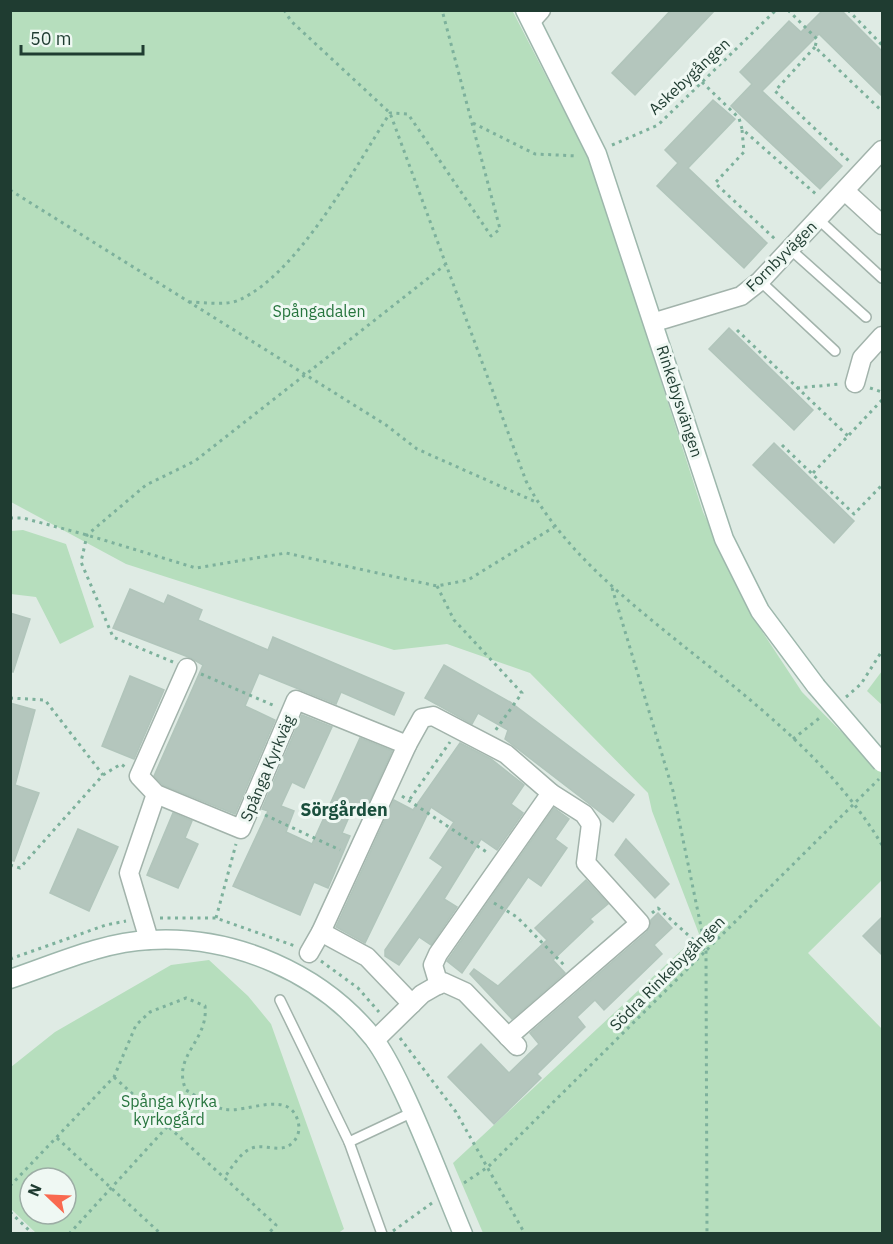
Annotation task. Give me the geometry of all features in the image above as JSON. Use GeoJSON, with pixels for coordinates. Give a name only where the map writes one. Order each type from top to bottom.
{"type":"FeatureCollection","features":[{"type":"Feature","properties":{"kind":"street","name":"Rinkebysvängen"},"geometry":{"type":"LineString","coordinates":[[532,14],[597,154],[655,322],[724,539],[760,611],[816,686],[882,763]]}},
{"type":"Feature","properties":{"kind":"street","name":"Fornbyvägen"},"geometry":{"type":"LineString","coordinates":[[655,322],[741,296],[760,281],[787,241],[815,211],[845,190],[882,150]]}},
{"type":"Feature","properties":{"kind":"street"},"geometry":{"type":"LineString","coordinates":[[845,190],[882,225]]}},
{"type":"Feature","properties":{"kind":"street"},"geometry":{"type":"LineString","coordinates":[[855,383],[862,358],[882,336]]}},
{"type":"Feature","properties":{"kind":"street"},"geometry":{"type":"LineString","coordinates":[[139,776],[187,668]]}},
{"type":"Feature","properties":{"kind":"street","name":"Spånga Kyrkväg"},"geometry":{"type":"LineString","coordinates":[[139,776],[156,794],[241,830],[296,700],[407,745]]}},
{"type":"Feature","properties":{"kind":"street"},"geometry":{"type":"LineString","coordinates":[[309,953],[321,932],[407,745],[422,718],[433,716],[506,754],[551,793],[584,814],[591,824],[586,863],[640,922],[577,978],[512,1041],[465,992],[443,982],[412,1004],[375,1040]]}},
{"type":"Feature","properties":{"kind":"street"},"geometry":{"type":"LineString","coordinates":[[439,985],[433,965],[438,954],[551,793]]}},
{"type":"Feature","properties":{"kind":"street"},"geometry":{"type":"LineString","coordinates":[[149,940],[129,873],[156,794]]}},
{"type":"Feature","properties":{"kind":"street"},"geometry":{"type":"LineString","coordinates":[[321,932],[367,957],[412,1004]]}},
{"type":"Feature","properties":{"kind":"street"},"geometry":{"type":"LineString","coordinates":[[10,980],[100,949],[149,940],[186,940],[231,946],[309,980],[342,1005],[375,1040],[413,1112],[463,1233]]}},
{"type":"Feature","properties":{"kind":"lane"},"geometry":{"type":"LineString","coordinates":[[815,211],[882,278]]}},
{"type":"Feature","properties":{"kind":"lane"},"geometry":{"type":"LineString","coordinates":[[787,241],[866,317]]}},
{"type":"Feature","properties":{"kind":"lane"},"geometry":{"type":"LineString","coordinates":[[760,281],[835,351]]}},
{"type":"Feature","properties":{"kind":"lane"},"geometry":{"type":"LineString","coordinates":[[280,1000],[349,1142],[382,1233]]}},
{"type":"Feature","properties":{"kind":"lane"},"geometry":{"type":"LineString","coordinates":[[349,1142],[413,1112]]}},
{"type":"Feature","properties":{"kind":"path"},"geometry":{"type":"LineString","coordinates":[[284,10],[291,21],[390,113],[525,481],[554,527],[611,585],[793,739],[853,803],[882,845]]}},
{"type":"Feature","properties":{"kind":"path"},"geometry":{"type":"LineString","coordinates":[[390,113],[408,114],[491,236],[500,229],[442,10]]}},
{"type":"Feature","properties":{"kind":"path","name":"Askebygången"},"geometry":{"type":"LineString","coordinates":[[610,146],[658,125],[776,10]]}},
{"type":"Feature","properties":{"kind":"path"},"geometry":{"type":"LineString","coordinates":[[788,10],[818,39],[815,47],[775,91],[851,164]]}},
{"type":"Feature","properties":{"kind":"path"},"geometry":{"type":"LineString","coordinates":[[848,10],[882,45]]}},
{"type":"Feature","properties":{"kind":"path"},"geometry":{"type":"LineString","coordinates":[[815,47],[882,111]]}},
{"type":"Feature","properties":{"kind":"path"},"geometry":{"type":"LineString","coordinates":[[702,82],[739,118],[742,129],[744,152],[715,183],[777,241],[787,241]]}},
{"type":"Feature","properties":{"kind":"path"},"geometry":{"type":"LineString","coordinates":[[189,302],[238,301],[273,276],[310,236],[390,113]]}},
{"type":"Feature","properties":{"kind":"path"},"geometry":{"type":"LineString","coordinates":[[473,123],[535,154],[578,156]]}},
{"type":"Feature","properties":{"kind":"path"},"geometry":{"type":"LineString","coordinates":[[742,129],[818,196],[815,211]]}},
{"type":"Feature","properties":{"kind":"path"},"geometry":{"type":"LineString","coordinates":[[10,190],[306,374],[386,425],[417,449],[537,503]]}},
{"type":"Feature","properties":{"kind":"path"},"geometry":{"type":"LineString","coordinates":[[291,712],[113,637],[81,562],[87,535],[146,485],[195,461],[446,265]]}},
{"type":"Feature","properties":{"kind":"path"},"geometry":{"type":"LineString","coordinates":[[737,330],[848,436]]}},
{"type":"Feature","properties":{"kind":"path"},"geometry":{"type":"LineString","coordinates":[[797,388],[855,383]]}},
{"type":"Feature","properties":{"kind":"path"},"geometry":{"type":"LineString","coordinates":[[813,474],[882,400]]}},
{"type":"Feature","properties":{"kind":"path"},"geometry":{"type":"LineString","coordinates":[[782,445],[854,514],[882,485]]}},
{"type":"Feature","properties":{"kind":"path"},"geometry":{"type":"LineString","coordinates":[[10,518],[23,518],[87,535],[196,568],[286,553],[437,586],[468,580],[554,527]]}},
{"type":"Feature","properties":{"kind":"path"},"geometry":{"type":"LineString","coordinates":[[611,585],[673,791],[706,951],[708,1233]]}},
{"type":"Feature","properties":{"kind":"path"},"geometry":{"type":"LineString","coordinates":[[437,586],[454,620],[522,693],[487,743]]}},
{"type":"Feature","properties":{"kind":"path"},"geometry":{"type":"LineString","coordinates":[[861,684],[882,651]]}},
{"type":"Feature","properties":{"kind":"path"},"geometry":{"type":"LineString","coordinates":[[10,698],[45,700],[103,775]]}},
{"type":"Feature","properties":{"kind":"path"},"geometry":{"type":"LineString","coordinates":[[410,799],[459,728]]}},
{"type":"Feature","properties":{"kind":"path"},"geometry":{"type":"LineString","coordinates":[[10,865],[20,868],[103,775],[121,764],[139,776]]}},
{"type":"Feature","properties":{"kind":"path","name":"Södra Rinkebygången"},"geometry":{"type":"LineString","coordinates":[[464,1183],[488,1167],[882,776]]}},
{"type":"Feature","properties":{"kind":"path"},"geometry":{"type":"LineString","coordinates":[[387,790],[410,799],[479,845],[500,865]]}},
{"type":"Feature","properties":{"kind":"path"},"geometry":{"type":"LineString","coordinates":[[250,808],[356,857]]}},
{"type":"Feature","properties":{"kind":"path"},"geometry":{"type":"LineString","coordinates":[[216,918],[241,830]]}},
{"type":"Feature","properties":{"kind":"path"},"geometry":{"type":"LineString","coordinates":[[480,894],[517,917],[577,978]]}},
{"type":"Feature","properties":{"kind":"path"},"geometry":{"type":"LineString","coordinates":[[640,922],[658,908],[706,951]]}},
{"type":"Feature","properties":{"kind":"path"},"geometry":{"type":"LineString","coordinates":[[10,959],[105,925],[143,918],[216,918],[273,937],[309,953],[358,988],[391,1025],[456,1112],[525,1233]]}},
{"type":"Feature","properties":{"kind":"path"},"geometry":{"type":"LineString","coordinates":[[10,1186],[114,1077],[136,1025],[150,1012],[186,998],[205,1006],[207,1019],[184,1062],[180,1077],[186,1090],[225,1110],[275,1103],[292,1113],[299,1125],[298,1136],[292,1144],[285,1148],[249,1149],[224,1178]]}},
{"type":"Feature","properties":{"kind":"path"},"geometry":{"type":"LineString","coordinates":[[114,1077],[276,1225],[268,1233]]}},
{"type":"Feature","properties":{"kind":"path"},"geometry":{"type":"LineString","coordinates":[[69,1233],[167,1126]]}},
{"type":"Feature","properties":{"kind":"path"},"geometry":{"type":"LineString","coordinates":[[57,1137],[161,1233]]}},
{"type":"Feature","properties":{"kind":"path"},"geometry":{"type":"LineString","coordinates":[[390,1233],[434,1202]]}},
{"type":"Feature","properties":{"kind":"path"},"geometry":{"type":"LineString","coordinates":[[10,1212],[33,1233]]}},
{"type":"Feature","properties":{"kind":"green space","name":"Spångadalen"},"geometry":{"type":"Polygon","coordinates":[[[512,10],[591,163],[703,512],[752,616],[802,692],[882,773],[882,880],[808,953],[882,1029],[882,1233],[483,1233],[453,1163],[699,934],[652,811],[648,793],[530,673],[447,644],[394,650],[126,564],[11,502],[10,11],[512,10]]]}},
{"type":"Feature","properties":{"kind":"green space"},"geometry":{"type":"Polygon","coordinates":[[[23,530],[66,544],[94,627],[60,644],[36,597],[11,594],[11,531],[23,530]]]}},
{"type":"Feature","properties":{"kind":"green space"},"geometry":{"type":"Polygon","coordinates":[[[882,671],[882,705],[867,691],[882,671]]]}},
{"type":"Feature","properties":{"kind":"green space","name":"Spånga kyrka kyrkogård"},"geometry":{"type":"Polygon","coordinates":[[[209,960],[248,996],[271,1024],[344,1229],[337,1234],[36,1233],[29,1226],[78,1226],[78,1166],[18,1166],[18,1216],[11,1209],[11,1067],[55,1032],[171,965],[209,960]]]}},
{"type":"Feature","properties":{"kind":"building"},"geometry":{"type":"Polygon","coordinates":[[[671,10],[715,10],[635,95],[612,73],[671,10]]]}},
{"type":"Feature","properties":{"kind":"building"},"geometry":{"type":"Polygon","coordinates":[[[823,10],[841,10],[882,51],[882,96],[819,34],[762,91],[842,166],[820,189],[731,106],[752,84],[740,72],[789,21],[801,32],[823,10]]]}},
{"type":"Feature","properties":{"kind":"building"},"geometry":{"type":"Polygon","coordinates":[[[713,100],[735,119],[688,168],[767,243],[744,268],[657,186],[678,163],[665,150],[713,100]]]}},
{"type":"Feature","properties":{"kind":"building"},"geometry":{"type":"Polygon","coordinates":[[[729,328],[813,410],[794,430],[709,349],[729,328]]]}},
{"type":"Feature","properties":{"kind":"building"},"geometry":{"type":"Polygon","coordinates":[[[774,443],[854,521],[834,543],[753,465],[774,443]]]}},
{"type":"Feature","properties":{"kind":"building"},"geometry":{"type":"Polygon","coordinates":[[[130,589],[164,604],[168,595],[202,610],[198,620],[268,650],[273,637],[404,693],[394,715],[341,692],[336,704],[259,673],[245,706],[275,720],[235,814],[163,785],[154,776],[203,665],[191,658],[113,628],[130,589]]]}},
{"type":"Feature","properties":{"kind":"building"},"geometry":{"type":"Polygon","coordinates":[[[10,613],[30,619],[13,672],[10,671],[10,613]]]}},
{"type":"Feature","properties":{"kind":"building"},"geometry":{"type":"Polygon","coordinates":[[[444,665],[510,702],[634,795],[613,822],[505,739],[508,730],[478,713],[472,724],[425,698],[444,665]]]}},
{"type":"Feature","properties":{"kind":"building"},"geometry":{"type":"Polygon","coordinates":[[[130,676],[164,690],[134,759],[102,746],[130,676]]]}},
{"type":"Feature","properties":{"kind":"building"},"geometry":{"type":"Polygon","coordinates":[[[10,703],[35,710],[15,785],[39,793],[14,861],[10,860],[10,703]]]}},
{"type":"Feature","properties":{"kind":"building"},"geometry":{"type":"Polygon","coordinates":[[[302,715],[332,727],[304,788],[292,782],[281,806],[294,811],[286,832],[312,844],[360,738],[392,751],[363,815],[352,810],[342,833],[350,836],[328,888],[314,882],[300,915],[233,886],[268,811],[262,809],[302,715]]]}},
{"type":"Feature","properties":{"kind":"building"},"geometry":{"type":"Polygon","coordinates":[[[460,743],[491,759],[524,785],[511,804],[523,813],[497,850],[481,839],[444,899],[457,907],[431,945],[419,937],[399,965],[385,956],[385,950],[443,867],[430,858],[454,822],[431,807],[365,943],[336,927],[394,800],[413,810],[460,743]]]}},
{"type":"Feature","properties":{"kind":"building"},"geometry":{"type":"Polygon","coordinates":[[[554,808],[569,819],[555,839],[567,848],[541,886],[528,877],[462,973],[447,961],[554,808]]]}},
{"type":"Feature","properties":{"kind":"building"},"geometry":{"type":"Polygon","coordinates":[[[173,813],[192,821],[185,838],[198,844],[178,888],[147,875],[173,813]]]}},
{"type":"Feature","properties":{"kind":"building"},"geometry":{"type":"Polygon","coordinates":[[[78,829],[118,847],[89,911],[50,893],[78,829]]]}},
{"type":"Feature","properties":{"kind":"building"},"geometry":{"type":"Polygon","coordinates":[[[626,839],[669,884],[655,898],[615,855],[626,839]]]}},
{"type":"Feature","properties":{"kind":"building"},"geometry":{"type":"Polygon","coordinates":[[[586,880],[608,904],[590,919],[593,922],[553,960],[565,973],[512,1019],[470,974],[474,969],[498,986],[547,940],[535,928],[586,880]]]}},
{"type":"Feature","properties":{"kind":"building"},"geometry":{"type":"Polygon","coordinates":[[[658,913],[672,928],[654,945],[662,954],[604,1010],[595,1000],[577,1017],[585,1027],[537,1074],[541,1078],[494,1124],[448,1077],[481,1044],[509,1073],[539,1044],[530,1033],[647,932],[651,920],[658,913]]]}},
{"type":"Feature","properties":{"kind":"building"},"geometry":{"type":"Polygon","coordinates":[[[882,917],[882,955],[863,936],[882,917]]]}},
{"type":"Feature","properties":{"kind":"district","name":"Sörgården"},"geometry":{"type":"Point","coordinates":[344,810]}}]}
